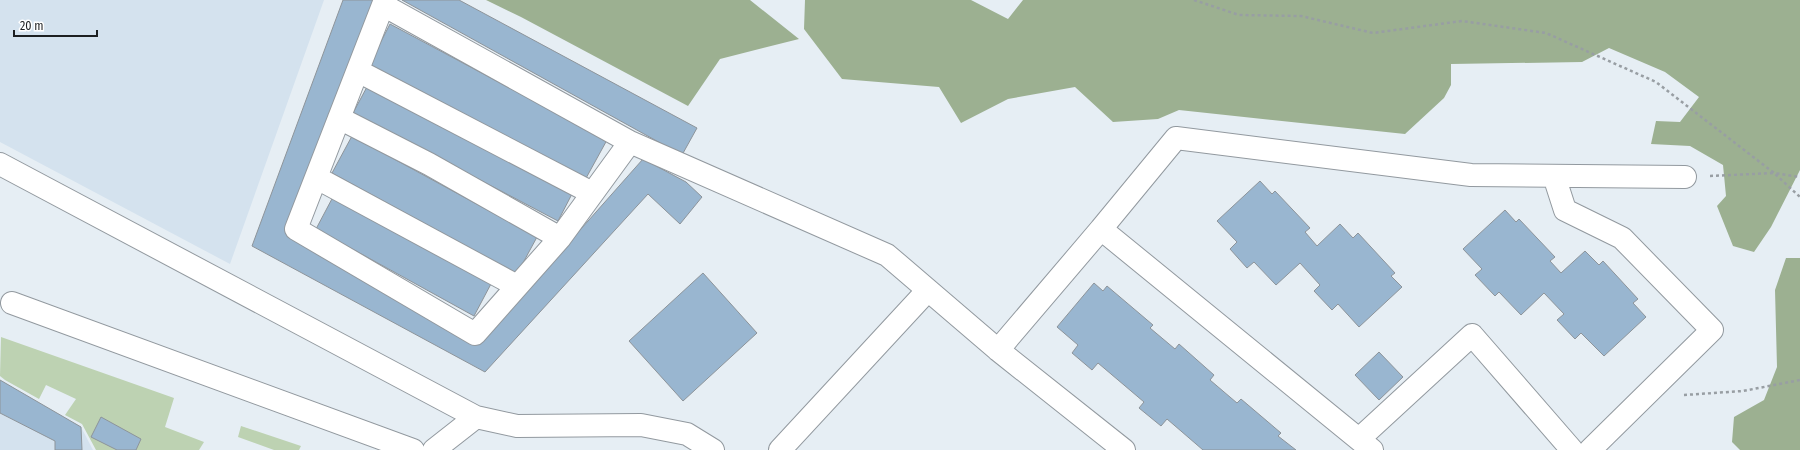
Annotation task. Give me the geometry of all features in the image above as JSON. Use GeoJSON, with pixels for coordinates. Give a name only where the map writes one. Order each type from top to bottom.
{"type":"FeatureCollection","features":[{"type":"Feature","properties":{"kind":"street"},"geometry":{"type":"LineString","coordinates":[[630,142],[560,238],[475,334],[296,229],[383,5],[630,142],[887,255],[998,350],[1124,450]]}},
{"type":"Feature","properties":{"kind":"street"},"geometry":{"type":"LineString","coordinates":[[358,70],[592,193]]}},
{"type":"Feature","properties":{"kind":"street"},"geometry":{"type":"LineString","coordinates":[[339,118],[429,164],[560,238]]}},
{"type":"Feature","properties":{"kind":"street"},"geometry":{"type":"LineString","coordinates":[[998,350],[1176,138],[1470,175],[1685,177]]}},
{"type":"Feature","properties":{"kind":"street"},"geometry":{"type":"LineString","coordinates":[[0,164],[476,417],[517,426],[641,425],[687,434],[712,450]]}},
{"type":"Feature","properties":{"kind":"street"},"geometry":{"type":"LineString","coordinates":[[1554,176],[1565,210],[1622,238],[1712,330],[1590,450]]}},
{"type":"Feature","properties":{"kind":"street"},"geometry":{"type":"LineString","coordinates":[[317,178],[517,286]]}},
{"type":"Feature","properties":{"kind":"street"},"geometry":{"type":"LineString","coordinates":[[1102,228],[1366,444],[1472,335],[1572,450]]}},
{"type":"Feature","properties":{"kind":"street"},"geometry":{"type":"LineString","coordinates":[[780,450],[928,290]]}},
{"type":"Feature","properties":{"kind":"street"},"geometry":{"type":"LineString","coordinates":[[12,303],[413,450]]}},
{"type":"Feature","properties":{"kind":"street"},"geometry":{"type":"LineString","coordinates":[[434,450],[476,417]]}},
{"type":"Feature","properties":{"kind":"path"},"geometry":{"type":"LineString","coordinates":[[1194,0],[1239,15],[1301,16],[1373,33],[1462,21],[1546,33],[1656,82],[1774,173],[1800,197]]}},
{"type":"Feature","properties":{"kind":"path"},"geometry":{"type":"LineString","coordinates":[[1685,177],[1774,173],[1800,177]]}},
{"type":"Feature","properties":{"kind":"path"},"geometry":{"type":"LineString","coordinates":[[1682,395],[1743,391],[1800,380]]}},
{"type":"Feature","properties":{"kind":"shaded area"},"geometry":{"type":"Polygon","coordinates":[[[0,0],[324,0],[230,264],[0,142],[0,0]]]}},
{"type":"Feature","properties":{"kind":"shaded area"},"geometry":{"type":"Polygon","coordinates":[[[0,380],[81,427],[93,450],[0,450],[0,380]]]}},
{"type":"Feature","properties":{"kind":"green space"},"geometry":{"type":"Polygon","coordinates":[[[486,0],[750,0],[799,39],[720,59],[688,106],[521,17],[486,0]]]}},
{"type":"Feature","properties":{"kind":"green space"},"geometry":{"type":"Polygon","coordinates":[[[805,0],[971,0],[1008,19],[1023,0],[1800,0],[1800,170],[1771,227],[1754,252],[1733,246],[1717,206],[1726,196],[1723,165],[1690,146],[1651,144],[1656,121],[1680,122],[1699,97],[1665,72],[1609,48],[1582,62],[1451,64],[1451,85],[1444,98],[1405,134],[1179,110],[1158,119],[1113,122],[1075,87],[1008,99],[961,123],[939,87],[842,79],[804,29],[805,0]]]}},
{"type":"Feature","properties":{"kind":"green space"},"geometry":{"type":"Polygon","coordinates":[[[1786,258],[1800,258],[1800,450],[1740,450],[1732,442],[1734,417],[1764,400],[1777,367],[1775,290],[1786,258]]]}},
{"type":"Feature","properties":{"kind":"green space"},"geometry":{"type":"Polygon","coordinates":[[[1,337],[174,398],[165,427],[204,442],[199,450],[96,450],[82,424],[65,415],[76,399],[46,385],[39,399],[0,376],[1,337]]]}},
{"type":"Feature","properties":{"kind":"green space"},"geometry":{"type":"Polygon","coordinates":[[[241,426],[301,446],[299,450],[274,450],[238,437],[241,426]]]}},
{"type":"Feature","properties":{"kind":"building"},"geometry":{"type":"Polygon","coordinates":[[[343,0],[374,0],[287,233],[479,344],[643,159],[686,182],[702,197],[680,224],[648,194],[485,372],[252,246],[343,0]]]}},
{"type":"Feature","properties":{"kind":"building"},"geometry":{"type":"Polygon","coordinates":[[[402,0],[459,0],[697,128],[682,155],[402,0]]]}},
{"type":"Feature","properties":{"kind":"building"},"geometry":{"type":"Polygon","coordinates":[[[390,24],[607,140],[585,180],[369,65],[390,24]]]}},
{"type":"Feature","properties":{"kind":"building"},"geometry":{"type":"Polygon","coordinates":[[[368,85],[573,192],[558,221],[353,113],[368,85]]]}},
{"type":"Feature","properties":{"kind":"building"},"geometry":{"type":"Polygon","coordinates":[[[352,136],[537,237],[517,274],[332,173],[352,136]]]}},
{"type":"Feature","properties":{"kind":"building"},"geometry":{"type":"Polygon","coordinates":[[[1260,181],[1272,194],[1275,191],[1310,228],[1305,232],[1317,246],[1340,224],[1353,238],[1358,233],[1395,273],[1391,276],[1402,287],[1359,327],[1338,304],[1332,310],[1314,291],[1320,285],[1300,263],[1276,285],[1254,262],[1247,268],[1230,249],[1237,242],[1217,221],[1260,181]]]}},
{"type":"Feature","properties":{"kind":"building"},"geometry":{"type":"Polygon","coordinates":[[[334,195],[492,282],[474,316],[316,229],[334,195]]]}},
{"type":"Feature","properties":{"kind":"building"},"geometry":{"type":"Polygon","coordinates":[[[1505,210],[1516,222],[1519,219],[1555,257],[1550,261],[1561,273],[1585,251],[1599,265],[1603,261],[1638,299],[1633,303],[1646,317],[1604,356],[1581,333],[1575,339],[1557,320],[1564,314],[1544,293],[1521,315],[1499,292],[1495,296],[1475,275],[1482,269],[1463,249],[1505,210]]]}},
{"type":"Feature","properties":{"kind":"building"},"geometry":{"type":"Polygon","coordinates":[[[703,273],[757,333],[683,401],[629,341],[703,273]]]}},
{"type":"Feature","properties":{"kind":"building"},"geometry":{"type":"Polygon","coordinates":[[[1094,283],[1103,291],[1107,286],[1153,325],[1150,328],[1175,349],[1179,344],[1214,375],[1210,380],[1237,403],[1241,399],[1281,433],[1278,436],[1296,450],[1203,450],[1167,419],[1161,426],[1139,408],[1144,402],[1098,363],[1092,370],[1072,353],[1078,345],[1057,327],[1094,283]]]}},
{"type":"Feature","properties":{"kind":"building"},"geometry":{"type":"Polygon","coordinates":[[[1379,352],[1403,377],[1379,400],[1355,375],[1379,352]]]}},
{"type":"Feature","properties":{"kind":"building"},"geometry":{"type":"Polygon","coordinates":[[[0,380],[81,427],[82,450],[55,450],[55,441],[0,413],[0,380]]]}},
{"type":"Feature","properties":{"kind":"building"},"geometry":{"type":"Polygon","coordinates":[[[101,417],[141,439],[136,450],[117,450],[91,437],[101,417]]]}}]}
